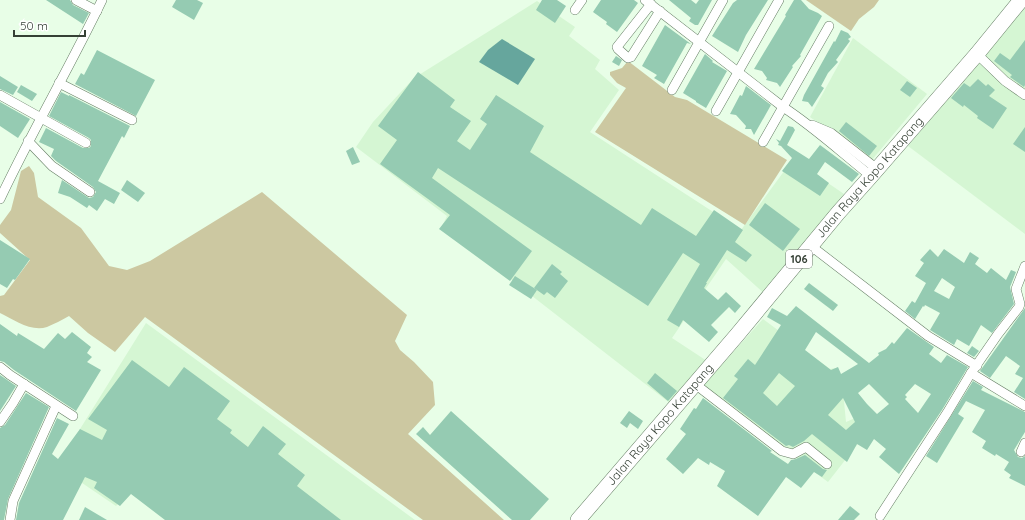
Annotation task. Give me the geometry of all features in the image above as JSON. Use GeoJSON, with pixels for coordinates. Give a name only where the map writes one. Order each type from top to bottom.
{"type":"FeatureCollection","features":[{"type":"Feature","properties":{"kind":"main road","name":"Jalan Raya Kopo Katapang"},"geometry":{"type":"LineString","coordinates":[[578,520],[695,384],[838,213],[977,54],[1021,0]]}},
{"type":"Feature","properties":{"kind":"street"},"geometry":{"type":"LineString","coordinates":[[76,0],[97,11]]}},
{"type":"Feature","properties":{"kind":"street"},"geometry":{"type":"LineString","coordinates":[[0,199],[28,141],[102,0]]}},
{"type":"Feature","properties":{"kind":"street"},"geometry":{"type":"LineString","coordinates":[[575,10],[582,0]]}},
{"type":"Feature","properties":{"kind":"street"},"geometry":{"type":"LineString","coordinates":[[672,90],[723,0]]}},
{"type":"Feature","properties":{"kind":"street"},"geometry":{"type":"LineString","coordinates":[[716,111],[779,0]]}},
{"type":"Feature","properties":{"kind":"street"},"geometry":{"type":"LineString","coordinates":[[660,11],[628,58],[618,49],[617,46],[648,2],[660,11],[783,107],[806,122],[826,140],[874,173]]}},
{"type":"Feature","properties":{"kind":"street"},"geometry":{"type":"LineString","coordinates":[[763,142],[829,26]]}},
{"type":"Feature","properties":{"kind":"street"},"geometry":{"type":"LineString","coordinates":[[977,54],[1005,81],[1025,95]]}},
{"type":"Feature","properties":{"kind":"street"},"geometry":{"type":"LineString","coordinates":[[59,83],[132,120]]}},
{"type":"Feature","properties":{"kind":"street"},"geometry":{"type":"LineString","coordinates":[[0,96],[86,143]]}},
{"type":"Feature","properties":{"kind":"street"},"geometry":{"type":"LineString","coordinates":[[28,141],[52,166],[90,192]]}},
{"type":"Feature","properties":{"kind":"street"},"geometry":{"type":"LineString","coordinates":[[811,246],[928,336],[1025,406]]}},
{"type":"Feature","properties":{"kind":"street"},"geometry":{"type":"LineString","coordinates":[[880,516],[923,451],[974,369],[1019,307],[1020,304],[1016,289],[1025,266]]}},
{"type":"Feature","properties":{"kind":"street"},"geometry":{"type":"LineString","coordinates":[[0,367],[73,416]]}},
{"type":"Feature","properties":{"kind":"street"},"geometry":{"type":"LineString","coordinates":[[0,422],[24,384]]}},
{"type":"Feature","properties":{"kind":"street"},"geometry":{"type":"LineString","coordinates":[[695,384],[782,451],[793,454],[805,447],[827,464]]}},
{"type":"Feature","properties":{"kind":"street"},"geometry":{"type":"LineString","coordinates":[[10,520],[14,502],[56,406]]}},
{"type":"Feature","properties":{"kind":"street"},"geometry":{"type":"LineString","coordinates":[[1021,452],[1025,443]]}},
{"type":"Feature","properties":{"kind":"shaded area"},"geometry":{"type":"Polygon","coordinates":[[[806,0],[879,0],[874,7],[859,19],[851,31],[806,0]]]}},
{"type":"Feature","properties":{"kind":"shaded area"},"geometry":{"type":"Polygon","coordinates":[[[537,1],[575,27],[569,36],[600,60],[595,69],[619,90],[590,132],[741,230],[793,159],[844,194],[767,296],[726,259],[672,338],[707,361],[671,404],[442,226],[447,216],[356,147],[373,122],[414,78],[537,1]]]}},
{"type":"Feature","properties":{"kind":"shaded area"},"geometry":{"type":"Polygon","coordinates":[[[1025,7],[1025,234],[908,146],[1025,7]]]}},
{"type":"Feature","properties":{"kind":"shaded area"},"geometry":{"type":"Polygon","coordinates":[[[853,38],[927,94],[871,161],[810,117],[853,38]]]}},
{"type":"Feature","properties":{"kind":"shaded area"},"geometry":{"type":"Polygon","coordinates":[[[628,61],[675,97],[687,100],[787,160],[745,225],[595,132],[626,88],[617,83],[610,75],[610,72],[622,68],[628,61]]]}},
{"type":"Feature","properties":{"kind":"shaded area"},"geometry":{"type":"Polygon","coordinates":[[[29,166],[34,173],[38,197],[81,228],[109,266],[127,270],[150,261],[262,192],[407,315],[395,341],[400,350],[433,382],[435,405],[408,434],[504,520],[423,520],[145,317],[115,352],[88,333],[69,316],[47,327],[35,328],[29,327],[0,313],[0,296],[4,295],[30,260],[0,233],[0,225],[11,210],[21,171],[29,166]]]}},
{"type":"Feature","properties":{"kind":"shaded area"},"geometry":{"type":"Polygon","coordinates":[[[763,319],[830,369],[836,368],[843,391],[846,422],[860,416],[871,427],[828,482],[701,388],[763,319]]]}},
{"type":"Feature","properties":{"kind":"shaded area"},"geometry":{"type":"Polygon","coordinates":[[[146,323],[415,520],[166,520],[130,492],[116,506],[57,466],[146,323]]]}},
{"type":"Feature","properties":{"kind":"water"},"geometry":{"type":"Polygon","coordinates":[[[502,39],[535,59],[518,85],[479,62],[488,50],[502,39]]]}},
{"type":"Feature","properties":{"kind":"building"},"geometry":{"type":"Polygon","coordinates":[[[46,0],[70,0],[73,5],[89,13],[83,24],[46,0]]]}},
{"type":"Feature","properties":{"kind":"building"},"geometry":{"type":"Polygon","coordinates":[[[176,0],[197,0],[203,3],[194,20],[172,7],[176,0]]]}},
{"type":"Feature","properties":{"kind":"building"},"geometry":{"type":"Polygon","coordinates":[[[542,0],[557,0],[566,6],[555,23],[536,10],[542,0]]]}},
{"type":"Feature","properties":{"kind":"building"},"geometry":{"type":"Polygon","coordinates":[[[601,0],[634,0],[638,3],[617,32],[606,24],[607,22],[593,12],[601,0]]]}},
{"type":"Feature","properties":{"kind":"building"},"geometry":{"type":"Polygon","coordinates":[[[669,0],[691,0],[696,4],[699,0],[712,0],[698,25],[695,25],[689,21],[691,18],[669,0]]]}},
{"type":"Feature","properties":{"kind":"building"},"geometry":{"type":"Polygon","coordinates":[[[737,0],[768,0],[746,35],[738,52],[712,36],[733,3],[737,0]]]}},
{"type":"Feature","properties":{"kind":"building"},"geometry":{"type":"Polygon","coordinates":[[[794,0],[801,0],[809,9],[822,16],[800,55],[801,56],[792,66],[793,67],[780,87],[777,83],[766,80],[767,78],[762,71],[754,69],[794,0]]]}},
{"type":"Feature","properties":{"kind":"building"},"geometry":{"type":"Polygon","coordinates":[[[665,25],[691,44],[687,43],[664,84],[654,78],[657,75],[642,66],[665,25]]]}},
{"type":"Feature","properties":{"kind":"building"},"geometry":{"type":"Polygon","coordinates":[[[841,30],[848,33],[851,37],[848,39],[850,41],[836,60],[838,62],[828,73],[821,86],[824,88],[812,107],[808,102],[802,101],[804,95],[841,30]]]}},
{"type":"Feature","properties":{"kind":"building"},"geometry":{"type":"Polygon","coordinates":[[[1025,40],[1024,87],[1010,77],[1012,75],[994,61],[1000,53],[1010,60],[1025,40]]]}},
{"type":"Feature","properties":{"kind":"building"},"geometry":{"type":"Polygon","coordinates":[[[97,50],[155,80],[136,116],[75,84],[81,73],[84,75],[97,50]]]}},
{"type":"Feature","properties":{"kind":"building"},"geometry":{"type":"Polygon","coordinates":[[[705,54],[713,61],[712,62],[727,71],[706,108],[683,93],[705,54]]]}},
{"type":"Feature","properties":{"kind":"building"},"geometry":{"type":"Polygon","coordinates":[[[616,56],[622,60],[619,66],[612,62],[616,56]]]}},
{"type":"Feature","properties":{"kind":"building"},"geometry":{"type":"Polygon","coordinates":[[[418,72],[455,100],[450,107],[471,121],[457,141],[470,150],[487,124],[480,119],[496,95],[544,126],[530,152],[641,225],[652,208],[696,236],[714,210],[743,230],[735,242],[752,255],[746,262],[727,250],[704,288],[718,300],[726,292],[741,306],[735,313],[729,307],[711,325],[718,332],[709,342],[683,320],[679,327],[667,320],[700,264],[683,253],[648,306],[438,168],[432,178],[532,251],[510,281],[439,229],[450,215],[380,164],[397,140],[378,126],[418,72]]]}},
{"type":"Feature","properties":{"kind":"building"},"geometry":{"type":"Polygon","coordinates":[[[0,76],[18,87],[13,95],[0,89],[0,76]]]}},
{"type":"Feature","properties":{"kind":"building"},"geometry":{"type":"Polygon","coordinates":[[[978,79],[986,86],[988,84],[995,90],[989,96],[1007,108],[993,129],[977,118],[978,116],[964,105],[963,107],[951,98],[964,83],[970,87],[978,79]]]}},
{"type":"Feature","properties":{"kind":"building"},"geometry":{"type":"Polygon","coordinates":[[[907,81],[917,88],[910,97],[900,90],[907,81]]]}},
{"type":"Feature","properties":{"kind":"building"},"geometry":{"type":"Polygon","coordinates":[[[21,85],[37,94],[32,101],[17,92],[21,85]]]}},
{"type":"Feature","properties":{"kind":"building"},"geometry":{"type":"Polygon","coordinates":[[[746,86],[771,105],[754,135],[751,129],[745,129],[746,126],[736,115],[730,114],[740,95],[742,96],[746,86]]]}},
{"type":"Feature","properties":{"kind":"building"},"geometry":{"type":"Polygon","coordinates":[[[61,92],[130,126],[124,138],[122,136],[98,181],[120,193],[114,204],[105,199],[97,211],[89,205],[87,208],[70,197],[58,193],[62,180],[89,198],[93,197],[96,192],[93,187],[51,156],[54,149],[39,142],[46,128],[83,148],[89,148],[91,146],[91,140],[89,138],[49,116],[61,92]]]}},
{"type":"Feature","properties":{"kind":"building"},"geometry":{"type":"Polygon","coordinates":[[[0,102],[30,119],[18,138],[0,126],[0,102]]]}},
{"type":"Feature","properties":{"kind":"building"},"geometry":{"type":"Polygon","coordinates":[[[846,122],[877,146],[869,156],[839,131],[846,122]]]}},
{"type":"Feature","properties":{"kind":"building"},"geometry":{"type":"Polygon","coordinates":[[[788,126],[793,127],[795,130],[787,145],[809,159],[820,145],[859,174],[852,182],[825,162],[817,174],[829,183],[820,196],[782,171],[792,158],[781,146],[778,145],[779,143],[776,139],[780,141],[788,126]]]}},
{"type":"Feature","properties":{"kind":"building"},"geometry":{"type":"Polygon","coordinates":[[[1025,127],[1025,152],[1013,144],[1025,127]]]}},
{"type":"Feature","properties":{"kind":"building"},"geometry":{"type":"Polygon","coordinates":[[[353,147],[360,162],[352,165],[346,151],[353,147]]]}},
{"type":"Feature","properties":{"kind":"building"},"geometry":{"type":"Polygon","coordinates":[[[127,180],[145,193],[138,202],[121,190],[127,180]]]}},
{"type":"Feature","properties":{"kind":"building"},"geometry":{"type":"Polygon","coordinates":[[[765,203],[800,229],[783,251],[749,225],[765,203]]]}},
{"type":"Feature","properties":{"kind":"building"},"geometry":{"type":"Polygon","coordinates":[[[0,240],[30,259],[15,280],[13,279],[7,288],[0,284],[0,240]]]}},
{"type":"Feature","properties":{"kind":"building"},"geometry":{"type":"Polygon","coordinates":[[[930,249],[938,257],[944,249],[964,263],[970,252],[979,258],[975,264],[987,273],[991,268],[1006,280],[1011,270],[1016,272],[1010,287],[1014,304],[992,333],[981,325],[969,346],[957,339],[954,345],[930,330],[940,313],[925,305],[915,319],[905,311],[912,301],[915,303],[926,283],[915,276],[924,263],[920,260],[930,249]],[[942,278],[934,291],[949,299],[955,287],[942,278]]]}},
{"type":"Feature","properties":{"kind":"building"},"geometry":{"type":"Polygon","coordinates":[[[552,264],[562,272],[560,274],[568,281],[555,298],[547,292],[544,295],[534,288],[552,264]]]}},
{"type":"Feature","properties":{"kind":"building"},"geometry":{"type":"Polygon","coordinates":[[[515,276],[537,290],[531,299],[509,285],[515,276]]]}},
{"type":"Feature","properties":{"kind":"building"},"geometry":{"type":"Polygon","coordinates":[[[809,283],[838,305],[833,311],[804,289],[809,283]]]}},
{"type":"Feature","properties":{"kind":"building"},"geometry":{"type":"Polygon","coordinates":[[[796,306],[869,363],[879,355],[878,353],[886,349],[892,342],[894,344],[907,328],[934,347],[929,354],[941,363],[947,355],[968,367],[942,410],[899,474],[879,457],[886,449],[874,439],[867,450],[857,444],[847,462],[812,434],[804,441],[793,447],[789,445],[786,446],[723,398],[738,379],[734,376],[748,359],[755,365],[781,325],[767,317],[772,308],[787,316],[796,306]],[[816,332],[805,350],[831,370],[838,367],[841,374],[858,364],[816,332]],[[779,373],[763,393],[777,406],[795,386],[779,373]],[[869,384],[858,393],[877,414],[889,404],[869,384]],[[915,384],[905,395],[907,397],[905,399],[918,413],[931,394],[915,384]],[[843,398],[828,415],[846,430],[855,422],[843,398]]]}},
{"type":"Feature","properties":{"kind":"building"},"geometry":{"type":"Polygon","coordinates":[[[1025,308],[1025,399],[1014,392],[1023,378],[1015,374],[1020,366],[1006,356],[990,378],[980,371],[1025,308]]]}},
{"type":"Feature","properties":{"kind":"building"},"geometry":{"type":"Polygon","coordinates":[[[0,324],[17,336],[18,333],[44,349],[58,333],[65,339],[72,332],[91,347],[87,353],[92,357],[87,362],[101,370],[76,411],[4,362],[0,361],[0,324]]]}},
{"type":"Feature","properties":{"kind":"building"},"geometry":{"type":"Polygon","coordinates":[[[972,346],[979,351],[974,357],[967,353],[972,346]]]}},
{"type":"Feature","properties":{"kind":"building"},"geometry":{"type":"Polygon","coordinates":[[[132,360],[169,387],[184,367],[230,401],[217,419],[232,430],[230,433],[248,447],[263,426],[286,444],[278,454],[305,475],[297,486],[341,520],[165,520],[131,494],[120,506],[94,488],[97,482],[85,477],[63,520],[16,520],[19,503],[57,418],[69,424],[52,454],[58,459],[80,429],[102,440],[107,430],[88,419],[132,360]]]}},
{"type":"Feature","properties":{"kind":"building"},"geometry":{"type":"Polygon","coordinates":[[[655,373],[677,391],[668,401],[647,383],[655,373]]]}},
{"type":"Feature","properties":{"kind":"building"},"geometry":{"type":"Polygon","coordinates":[[[0,375],[16,386],[0,411],[0,375]]]}},
{"type":"Feature","properties":{"kind":"building"},"geometry":{"type":"Polygon","coordinates":[[[973,381],[983,387],[981,390],[1025,412],[1025,432],[1014,450],[1018,457],[1022,458],[1025,456],[1025,486],[1009,478],[1011,475],[1004,470],[1009,462],[982,448],[986,441],[972,432],[985,410],[966,401],[958,414],[964,418],[937,463],[926,456],[973,381]]]}},
{"type":"Feature","properties":{"kind":"building"},"geometry":{"type":"Polygon","coordinates":[[[26,393],[49,407],[8,499],[4,520],[0,520],[0,428],[5,425],[26,393]]]}},
{"type":"Feature","properties":{"kind":"building"},"geometry":{"type":"Polygon","coordinates":[[[703,398],[772,451],[770,452],[788,464],[791,460],[805,455],[823,469],[827,470],[822,477],[814,472],[801,488],[786,477],[758,516],[717,486],[725,471],[710,462],[709,465],[698,458],[683,474],[666,459],[686,434],[680,429],[694,408],[696,409],[703,398]]]}},
{"type":"Feature","properties":{"kind":"building"},"geometry":{"type":"Polygon","coordinates":[[[451,411],[549,499],[530,520],[512,520],[416,434],[423,427],[430,435],[451,411]]]}},
{"type":"Feature","properties":{"kind":"building"},"geometry":{"type":"Polygon","coordinates":[[[629,411],[643,421],[638,429],[630,423],[627,428],[620,423],[629,411]]]}},
{"type":"Feature","properties":{"kind":"building"},"geometry":{"type":"Polygon","coordinates":[[[850,506],[860,514],[854,520],[838,520],[850,506]]]}},
{"type":"Feature","properties":{"kind":"building"},"geometry":{"type":"Polygon","coordinates":[[[85,507],[107,520],[79,520],[85,507]]]}}]}
